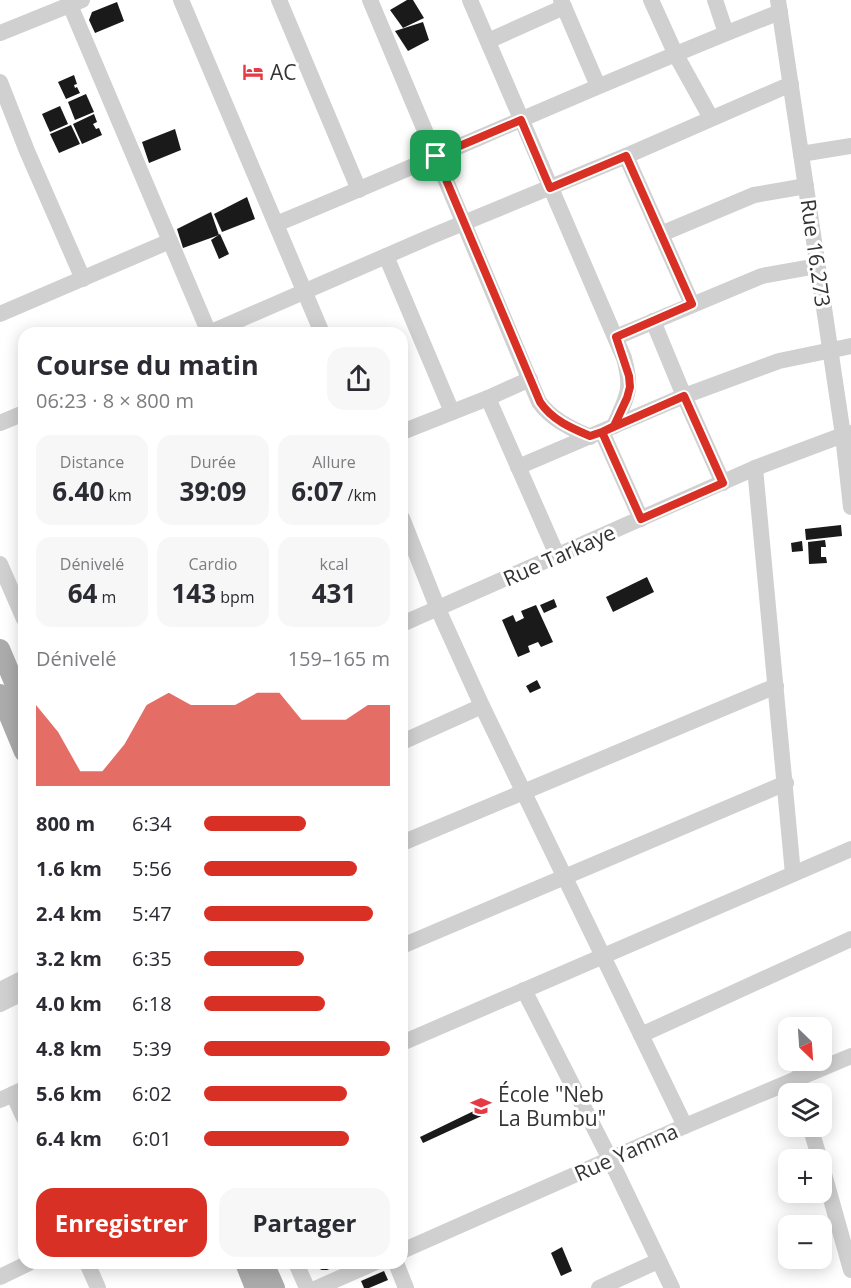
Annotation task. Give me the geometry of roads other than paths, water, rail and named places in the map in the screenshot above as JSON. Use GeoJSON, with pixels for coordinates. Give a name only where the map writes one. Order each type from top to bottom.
{"type":"FeatureCollection","features":[{"type":"Feature","properties":{"kind":"main road"},"geometry":{"type":"LineString","coordinates":[[0,649],[18,692]]}},
{"type":"Feature","properties":{"kind":"main road"},"geometry":{"type":"LineString","coordinates":[[0,694],[18,738]]}},
{"type":"Feature","properties":{"kind":"main road"},"geometry":{"type":"LineString","coordinates":[[247,1269],[255,1288]]}},
{"type":"Feature","properties":{"kind":"main road"},"geometry":{"type":"LineString","coordinates":[[267,1269],[275,1288]]}},
{"type":"Feature","properties":{"kind":"street"},"geometry":{"type":"LineString","coordinates":[[181,0],[319,327]]}},
{"type":"Feature","properties":{"kind":"street"},"geometry":{"type":"LineString","coordinates":[[279,0],[359,190]]}},
{"type":"Feature","properties":{"kind":"street"},"geometry":{"type":"LineString","coordinates":[[370,0],[540,402],[544,409],[561,422],[602,431]]}},
{"type":"Feature","properties":{"kind":"street"},"geometry":{"type":"LineString","coordinates":[[470,0],[616,337],[629,376],[630,387],[627,398],[602,431]]}},
{"type":"Feature","properties":{"kind":"street"},"geometry":{"type":"LineString","coordinates":[[651,0],[676,55],[711,118]]}},
{"type":"Feature","properties":{"kind":"street"},"geometry":{"type":"LineString","coordinates":[[715,0],[726,33]]}},
{"type":"Feature","properties":{"kind":"street"},"geometry":{"type":"LineString","coordinates":[[0,33],[76,2],[206,327]]}},
{"type":"Feature","properties":{"kind":"street"},"geometry":{"type":"LineString","coordinates":[[488,41],[563,4],[598,86]]}},
{"type":"Feature","properties":{"kind":"street"},"geometry":{"type":"LineString","coordinates":[[276,224],[598,86],[676,55],[779,6]]}},
{"type":"Feature","properties":{"kind":"street","name":"Rue 16.273"},"geometry":{"type":"LineString","coordinates":[[779,6],[830,350],[847,434],[851,507]]}},
{"type":"Feature","properties":{"kind":"street"},"geometry":{"type":"LineString","coordinates":[[0,82],[82,279]]}},
{"type":"Feature","properties":{"kind":"street"},"geometry":{"type":"LineString","coordinates":[[223,327],[791,84]]}},
{"type":"Feature","properties":{"kind":"street"},"geometry":{"type":"LineString","coordinates":[[801,154],[851,146]]}},
{"type":"Feature","properties":{"kind":"street"},"geometry":{"type":"LineString","coordinates":[[626,156],[692,304]]}},
{"type":"Feature","properties":{"kind":"street"},"geometry":{"type":"LineString","coordinates":[[661,234],[754,195],[806,186]]}},
{"type":"Feature","properties":{"kind":"street"},"geometry":{"type":"LineString","coordinates":[[0,314],[170,241]]}},
{"type":"Feature","properties":{"kind":"street"},"geometry":{"type":"LineString","coordinates":[[386,256],[452,412]]}},
{"type":"Feature","properties":{"kind":"street"},"geometry":{"type":"LineString","coordinates":[[616,337],[762,276],[817,266]]}},
{"type":"Feature","properties":{"kind":"street"},"geometry":{"type":"LineString","coordinates":[[653,321],[723,483]]}},
{"type":"Feature","properties":{"kind":"street"},"geometry":{"type":"LineString","coordinates":[[518,467],[684,396],[779,361],[851,346]]}},
{"type":"Feature","properties":{"kind":"street"},"geometry":{"type":"LineString","coordinates":[[408,430],[530,379]]}},
{"type":"Feature","properties":{"kind":"street"},"geometry":{"type":"LineString","coordinates":[[488,398],[558,555]]}},
{"type":"Feature","properties":{"kind":"street"},"geometry":{"type":"LineString","coordinates":[[0,423],[18,416]]}},
{"type":"Feature","properties":{"kind":"street"},"geometry":{"type":"LineString","coordinates":[[602,431],[641,519]]}},
{"type":"Feature","properties":{"kind":"street","name":"Rue Tarkaye"},"geometry":{"type":"LineString","coordinates":[[408,622],[755,468],[847,434]]}},
{"type":"Feature","properties":{"kind":"street"},"geometry":{"type":"LineString","coordinates":[[755,468],[793,874]]}},
{"type":"Feature","properties":{"kind":"street"},"geometry":{"type":"LineString","coordinates":[[408,533],[438,609],[482,706],[685,1126]]}},
{"type":"Feature","properties":{"kind":"street"},"geometry":{"type":"LineString","coordinates":[[0,564],[18,605]]}},
{"type":"Feature","properties":{"kind":"street"},"geometry":{"type":"LineString","coordinates":[[408,840],[776,686]]}},
{"type":"Feature","properties":{"kind":"street"},"geometry":{"type":"LineString","coordinates":[[408,739],[482,706]]}},
{"type":"Feature","properties":{"kind":"street"},"geometry":{"type":"LineString","coordinates":[[408,943],[786,783]]}},
{"type":"Feature","properties":{"kind":"street"},"geometry":{"type":"LineString","coordinates":[[408,1040],[851,849]]}},
{"type":"Feature","properties":{"kind":"street"},"geometry":{"type":"LineString","coordinates":[[641,1035],[851,939]]}},
{"type":"Feature","properties":{"kind":"street"},"geometry":{"type":"LineString","coordinates":[[0,990],[18,981]]}},
{"type":"Feature","properties":{"kind":"street"},"geometry":{"type":"LineString","coordinates":[[524,990],[610,1159],[672,1288]]}},
{"type":"Feature","properties":{"kind":"street"},"geometry":{"type":"LineString","coordinates":[[0,1004],[18,995]]}},
{"type":"Feature","properties":{"kind":"street","name":"Rue Yamna"},"geometry":{"type":"LineString","coordinates":[[804,1083],[851,1056]]}},
{"type":"Feature","properties":{"kind":"street","name":"Rue Yamna"},"geometry":{"type":"LineString","coordinates":[[408,1248],[685,1126],[778,1093]]}},
{"type":"Feature","properties":{"kind":"street"},"geometry":{"type":"LineString","coordinates":[[832,1203],[851,1270]]}},
{"type":"Feature","properties":{"kind":"street"},"geometry":{"type":"LineString","coordinates":[[599,1288],[658,1261]]}},
{"type":"Feature","properties":{"kind":"street"},"geometry":{"type":"LineString","coordinates":[[0,1276],[18,1268]]}},
{"type":"Feature","properties":{"kind":"street"},"geometry":{"type":"LineString","coordinates":[[90,1269],[98,1288]]}},
{"type":"Feature","properties":{"kind":"street"},"geometry":{"type":"LineString","coordinates":[[299,1269],[307,1288]]}},
{"type":"Feature","properties":{"kind":"street"},"geometry":{"type":"LineString","coordinates":[[316,1288],[360,1269]]}},
{"type":"Feature","properties":{"kind":"street"},"geometry":{"type":"LineString","coordinates":[[398,1269],[406,1288]]}},
{"type":"Feature","properties":{"kind":"place","name":"AC"},"geometry":{"type":"Point","coordinates":[253,72]}},
{"type":"Feature","properties":{"kind":"place","name":"École \"Neb La Bumbu\""},"geometry":{"type":"Point","coordinates":[481,1106]}}]}
